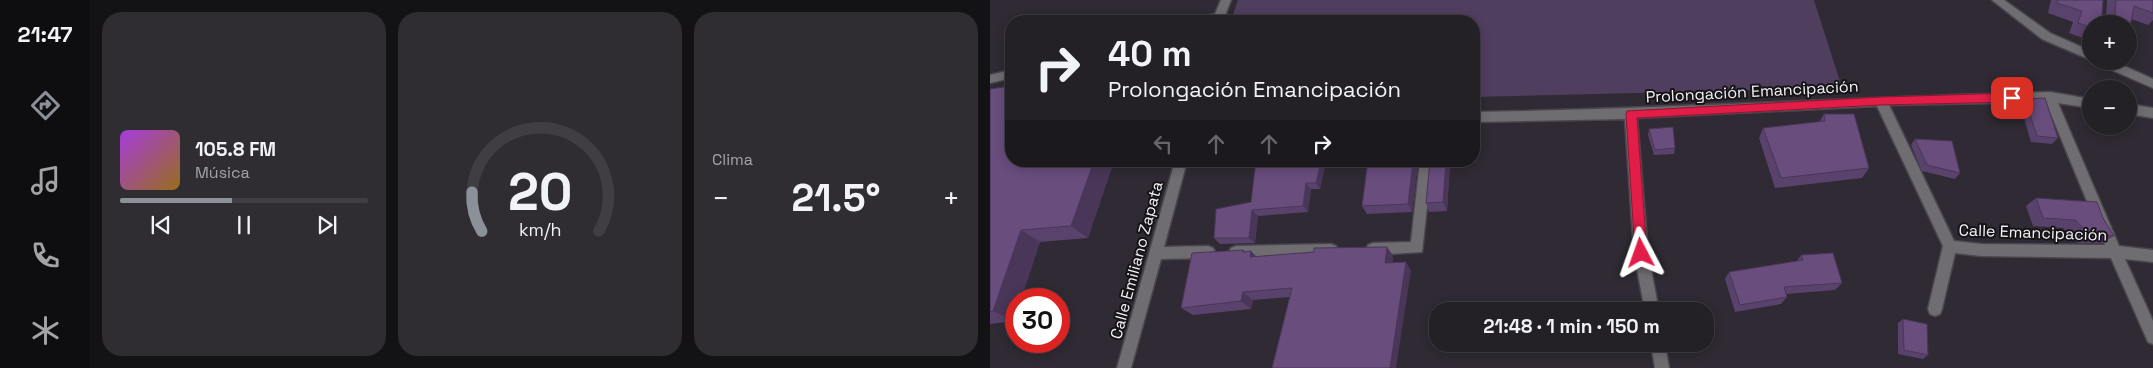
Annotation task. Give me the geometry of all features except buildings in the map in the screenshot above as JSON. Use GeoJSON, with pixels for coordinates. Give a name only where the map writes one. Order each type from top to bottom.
{"type":"FeatureCollection","features":[{"type":"Feature","properties":{"kind":"street"},"geometry":{"type":"LineString","coordinates":[[1220,15],[1226,0]]}},
{"type":"Feature","properties":{"kind":"street"},"geometry":{"type":"LineString","coordinates":[[1997,0],[2046,36],[2082,52]]}},
{"type":"Feature","properties":{"kind":"street"},"geometry":{"type":"LineString","coordinates":[[2122,70],[2153,84]]}},
{"type":"Feature","properties":{"kind":"street"},"geometry":{"type":"LineString","coordinates":[[990,79],[1005,75]]}},
{"type":"Feature","properties":{"kind":"street","name":"Prolongación Emancipación"},"geometry":{"type":"LineString","coordinates":[[1480,117],[1631,114],[1881,101],[2050,96],[2082,101]]}},
{"type":"Feature","properties":{"kind":"street","name":"Calle Emancipación"},"geometry":{"type":"LineString","coordinates":[[2050,96],[2115,252],[2153,337]]}},
{"type":"Feature","properties":{"kind":"street"},"geometry":{"type":"LineString","coordinates":[[1881,101],[1950,246],[1934,309]]}},
{"type":"Feature","properties":{"kind":"street"},"geometry":{"type":"LineString","coordinates":[[2137,110],[2153,113]]}},
{"type":"Feature","properties":{"kind":"street"},"geometry":{"type":"LineString","coordinates":[[1631,114],[1641,253],[1650,302]]}},
{"type":"Feature","properties":{"kind":"street","name":"Calle Emiliano Zapata"},"geometry":{"type":"LineString","coordinates":[[1124,368],[1179,167]]}},
{"type":"Feature","properties":{"kind":"street"},"geometry":{"type":"LineString","coordinates":[[1359,249],[1417,248],[1425,167]]}},
{"type":"Feature","properties":{"kind":"street","name":"Calle Emancipación"},"geometry":{"type":"LineString","coordinates":[[1950,246],[1981,250],[2115,252],[2153,256]]}},
{"type":"Feature","properties":{"kind":"street"},"geometry":{"type":"LineString","coordinates":[[1156,253],[1340,250]]}},
{"type":"Feature","properties":{"kind":"street"},"geometry":{"type":"LineString","coordinates":[[1659,352],[1662,368]]}},
{"type":"Feature","properties":{"kind":"shaded area"},"geometry":{"type":"Polygon","coordinates":[[[1238,0],[1814,0],[1842,88],[1480,97],[1480,15],[1233,15],[1238,0]]]}},
{"type":"Feature","properties":{"kind":"route"},"geometry":{"type":"LineString","coordinates":[[1641,253],[1631,114],[1881,101],[2012,98]]}}]}
